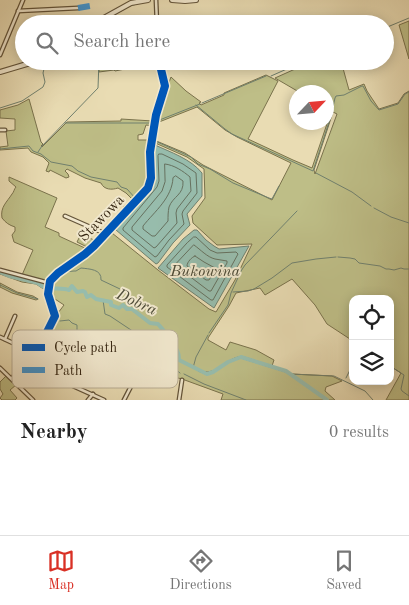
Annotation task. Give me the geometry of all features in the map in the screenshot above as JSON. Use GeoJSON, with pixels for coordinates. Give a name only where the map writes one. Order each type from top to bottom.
{"type":"FeatureCollection","features":[{"type":"Feature","properties":{"kind":"street"},"geometry":{"type":"LineString","coordinates":[[16,15],[22,0]]}},
{"type":"Feature","properties":{"kind":"street"},"geometry":{"type":"LineString","coordinates":[[109,15],[126,5],[148,0]]}},
{"type":"Feature","properties":{"kind":"street"},"geometry":{"type":"LineString","coordinates":[[156,0],[157,15]]}},
{"type":"Feature","properties":{"kind":"street"},"geometry":{"type":"LineString","coordinates":[[172,0],[196,0]]}},
{"type":"Feature","properties":{"kind":"street"},"geometry":{"type":"LineString","coordinates":[[18,11],[78,8]]}},
{"type":"Feature","properties":{"kind":"street"},"geometry":{"type":"LineString","coordinates":[[0,55],[15,18]]}},
{"type":"Feature","properties":{"kind":"street"},"geometry":{"type":"LineString","coordinates":[[0,72],[15,68]]}},
{"type":"Feature","properties":{"kind":"street","name":"Stawowa"},"geometry":{"type":"LineString","coordinates":[[48,286],[58,273],[85,254],[106,234],[148,188],[151,178],[150,152],[156,115],[165,86],[161,70]]}},
{"type":"Feature","properties":{"kind":"street"},"geometry":{"type":"LineString","coordinates":[[0,130],[5,130]]}},
{"type":"Feature","properties":{"kind":"street"},"geometry":{"type":"LineString","coordinates":[[65,216],[106,234]]}},
{"type":"Feature","properties":{"kind":"street"},"geometry":{"type":"LineString","coordinates":[[0,270],[48,286],[48,294],[54,316],[47,330]]}},
{"type":"Feature","properties":{"kind":"street"},"geometry":{"type":"LineString","coordinates":[[5,339],[15,316]]}},
{"type":"Feature","properties":{"kind":"street"},"geometry":{"type":"LineString","coordinates":[[0,337],[12,342]]}},
{"type":"Feature","properties":{"kind":"street"},"geometry":{"type":"LineString","coordinates":[[0,368],[11,378]]}},
{"type":"Feature","properties":{"kind":"street"},"geometry":{"type":"LineString","coordinates":[[179,400],[182,380]]}},
{"type":"Feature","properties":{"kind":"street"},"geometry":{"type":"LineString","coordinates":[[21,388],[32,400]]}},
{"type":"Feature","properties":{"kind":"street"},"geometry":{"type":"LineString","coordinates":[[80,388],[104,400]]}},
{"type":"Feature","properties":{"kind":"street"},"geometry":{"type":"LineString","coordinates":[[124,400],[130,388]]}},
{"type":"Feature","properties":{"kind":"street"},"geometry":{"type":"LineString","coordinates":[[88,400],[93,394]]}},
{"type":"Feature","properties":{"kind":"green space"},"geometry":{"type":"Polygon","coordinates":[[[409,21],[409,59],[399,25],[409,21]]]}},
{"type":"Feature","properties":{"kind":"green space"},"geometry":{"type":"Polygon","coordinates":[[[293,70],[343,70],[349,90],[364,84],[379,109],[398,103],[404,94],[409,91],[409,400],[386,400],[401,373],[394,369],[394,295],[349,295],[349,338],[327,324],[315,305],[292,279],[265,295],[260,288],[236,293],[208,338],[208,340],[226,350],[230,342],[256,350],[274,360],[272,366],[245,357],[238,357],[232,359],[215,370],[198,371],[206,374],[220,368],[229,362],[241,358],[292,374],[332,376],[342,381],[326,387],[325,391],[335,400],[221,400],[223,394],[178,378],[178,330],[50,330],[55,317],[64,305],[49,295],[52,280],[85,256],[108,233],[112,233],[209,309],[216,312],[235,280],[252,244],[217,245],[193,223],[192,216],[205,198],[204,169],[187,157],[153,142],[154,140],[185,153],[203,165],[272,200],[291,163],[225,130],[197,107],[159,122],[157,121],[171,77],[201,102],[199,103],[201,105],[266,75],[278,81],[248,139],[312,168],[325,130],[327,130],[314,170],[315,174],[331,130],[334,130],[337,114],[334,112],[334,85],[289,86],[275,78],[293,70]]]}},
{"type":"Feature","properties":{"kind":"green space"},"geometry":{"type":"Polygon","coordinates":[[[29,99],[43,144],[42,147],[67,122],[121,121],[121,119],[153,121],[154,126],[146,125],[143,134],[138,135],[138,140],[151,140],[148,157],[150,179],[148,188],[127,210],[123,207],[133,200],[118,188],[106,188],[101,183],[67,169],[65,171],[69,177],[66,178],[50,170],[49,172],[46,171],[49,163],[43,157],[31,152],[28,148],[0,150],[0,147],[8,146],[6,131],[15,130],[15,119],[0,118],[0,110],[18,105],[29,99]]]}},
{"type":"Feature","properties":{"kind":"green space"},"geometry":{"type":"Polygon","coordinates":[[[9,177],[57,198],[45,227],[87,249],[56,272],[47,282],[22,275],[33,250],[14,242],[12,235],[15,227],[8,224],[2,218],[3,208],[16,187],[9,181],[9,177]]]}},
{"type":"Feature","properties":{"kind":"green space"},"geometry":{"type":"Polygon","coordinates":[[[81,234],[96,241],[89,248],[77,242],[81,234]]]}},
{"type":"Feature","properties":{"kind":"green space"},"geometry":{"type":"Polygon","coordinates":[[[0,271],[46,283],[46,289],[36,284],[22,282],[0,274],[0,271]]]}},
{"type":"Feature","properties":{"kind":"green space"},"geometry":{"type":"Polygon","coordinates":[[[0,283],[17,292],[38,299],[12,293],[0,287],[0,283]]]}},
{"type":"Feature","properties":{"kind":"green space"},"geometry":{"type":"Polygon","coordinates":[[[7,375],[12,381],[12,388],[10,390],[17,398],[15,400],[2,400],[0,398],[3,394],[0,389],[0,382],[7,375]]]}},
{"type":"Feature","properties":{"kind":"water","name":"Bukowina"},"geometry":{"type":"Polygon","coordinates":[[[155,145],[186,160],[202,173],[202,196],[187,214],[190,225],[156,264],[116,230],[153,185],[153,146],[155,145]]]}},
{"type":"Feature","properties":{"kind":"water","name":"Bukowina"},"geometry":{"type":"Polygon","coordinates":[[[194,230],[197,230],[206,240],[219,249],[249,246],[214,308],[158,268],[183,239],[194,230]]]}},
{"type":"Feature","properties":{"kind":"waterway"},"geometry":{"type":"LineString","coordinates":[[114,15],[140,3]]}},
{"type":"Feature","properties":{"kind":"waterway"},"geometry":{"type":"LineString","coordinates":[[394,24],[409,18]]}},
{"type":"Feature","properties":{"kind":"waterway"},"geometry":{"type":"LineString","coordinates":[[0,108],[22,101],[43,87],[45,82],[44,70]]}},
{"type":"Feature","properties":{"kind":"waterway"},"geometry":{"type":"LineString","coordinates":[[38,152],[98,88],[99,70]]}},
{"type":"Feature","properties":{"kind":"waterway"},"geometry":{"type":"LineString","coordinates":[[271,76],[285,70]]}},
{"type":"Feature","properties":{"kind":"waterway"},"geometry":{"type":"LineString","coordinates":[[202,103],[266,76]]}},
{"type":"Feature","properties":{"kind":"waterway"},"geometry":{"type":"LineString","coordinates":[[334,102],[336,96],[344,95],[363,86],[371,101],[379,110],[398,104],[405,94],[409,92]]}},
{"type":"Feature","properties":{"kind":"waterway"},"geometry":{"type":"LineString","coordinates":[[157,121],[200,104]]}},
{"type":"Feature","properties":{"kind":"waterway"},"geometry":{"type":"LineString","coordinates":[[196,105],[232,134],[313,171],[326,130]]}},
{"type":"Feature","properties":{"kind":"waterway"},"geometry":{"type":"LineString","coordinates":[[65,123],[153,123]]}},
{"type":"Feature","properties":{"kind":"waterway"},"geometry":{"type":"LineString","coordinates":[[155,141],[191,157],[198,164],[233,183],[269,198],[272,199],[279,186]]}},
{"type":"Feature","properties":{"kind":"waterway"},"geometry":{"type":"LineString","coordinates":[[0,149],[29,146],[33,151],[41,154],[51,162],[72,166],[91,177],[117,182],[136,199]]}},
{"type":"Feature","properties":{"kind":"waterway"},"geometry":{"type":"LineString","coordinates":[[316,173],[352,192],[371,206]]}},
{"type":"Feature","properties":{"kind":"waterway"},"geometry":{"type":"LineString","coordinates":[[374,208],[391,217],[409,223]]}},
{"type":"Feature","properties":{"kind":"waterway"},"geometry":{"type":"LineString","coordinates":[[209,333],[228,305],[231,293],[245,265],[297,211]]}},
{"type":"Feature","properties":{"kind":"waterway"},"geometry":{"type":"LineString","coordinates":[[233,292],[254,289],[292,263],[336,257]]}},
{"type":"Feature","properties":{"kind":"waterway"},"geometry":{"type":"LineString","coordinates":[[338,257],[355,259],[359,263],[380,266],[386,269],[409,269]]}},
{"type":"Feature","properties":{"kind":"waterway"},"geometry":{"type":"LineString","coordinates":[[64,272],[76,271],[81,268],[94,270],[101,276],[101,280],[120,289]]}},
{"type":"Feature","properties":{"kind":"waterway","name":"Dobra"},"geometry":{"type":"LineString","coordinates":[[0,272],[49,288],[69,290],[72,286],[77,292],[85,292],[87,297],[91,295],[96,299],[111,302],[111,305],[119,308],[123,305],[127,309],[132,309],[150,323],[158,324],[163,330]]}},
{"type":"Feature","properties":{"kind":"waterway"},"geometry":{"type":"LineString","coordinates":[[0,285],[17,293],[38,299]]}},
{"type":"Feature","properties":{"kind":"waterway"},"geometry":{"type":"LineString","coordinates":[[103,300],[105,314],[131,330]]}},
{"type":"Feature","properties":{"kind":"waterway"},"geometry":{"type":"LineString","coordinates":[[60,321],[69,320],[77,325],[77,330]]}},
{"type":"Feature","properties":{"kind":"waterway"},"geometry":{"type":"LineString","coordinates":[[193,368],[196,357],[208,335]]}},
{"type":"Feature","properties":{"kind":"waterway","name":"Dobra"},"geometry":{"type":"LineString","coordinates":[[178,353],[179,360],[207,374],[241,357],[286,371],[327,400]]}},
{"type":"Feature","properties":{"kind":"waterway"},"geometry":{"type":"LineString","coordinates":[[394,369],[404,375],[401,389],[409,396]]}},
{"type":"Feature","properties":{"kind":"waterway"},"geometry":{"type":"LineString","coordinates":[[346,378],[349,372]]}},
{"type":"Feature","properties":{"kind":"waterway"},"geometry":{"type":"LineString","coordinates":[[184,374],[246,400]]}},
{"type":"Feature","properties":{"kind":"waterway"},"geometry":{"type":"LineString","coordinates":[[290,374],[334,376],[365,391],[373,400]]}},
{"type":"Feature","properties":{"kind":"marked path"},"geometry":{"type":"LineString","coordinates":[[78,8],[90,6]]}},
{"type":"Feature","properties":{"kind":"cycle path"},"geometry":{"type":"LineString","coordinates":[[48,330],[55,316],[48,294],[50,281],[94,246],[148,188],[151,178],[150,152],[156,115],[165,86],[161,70]]}}]}
